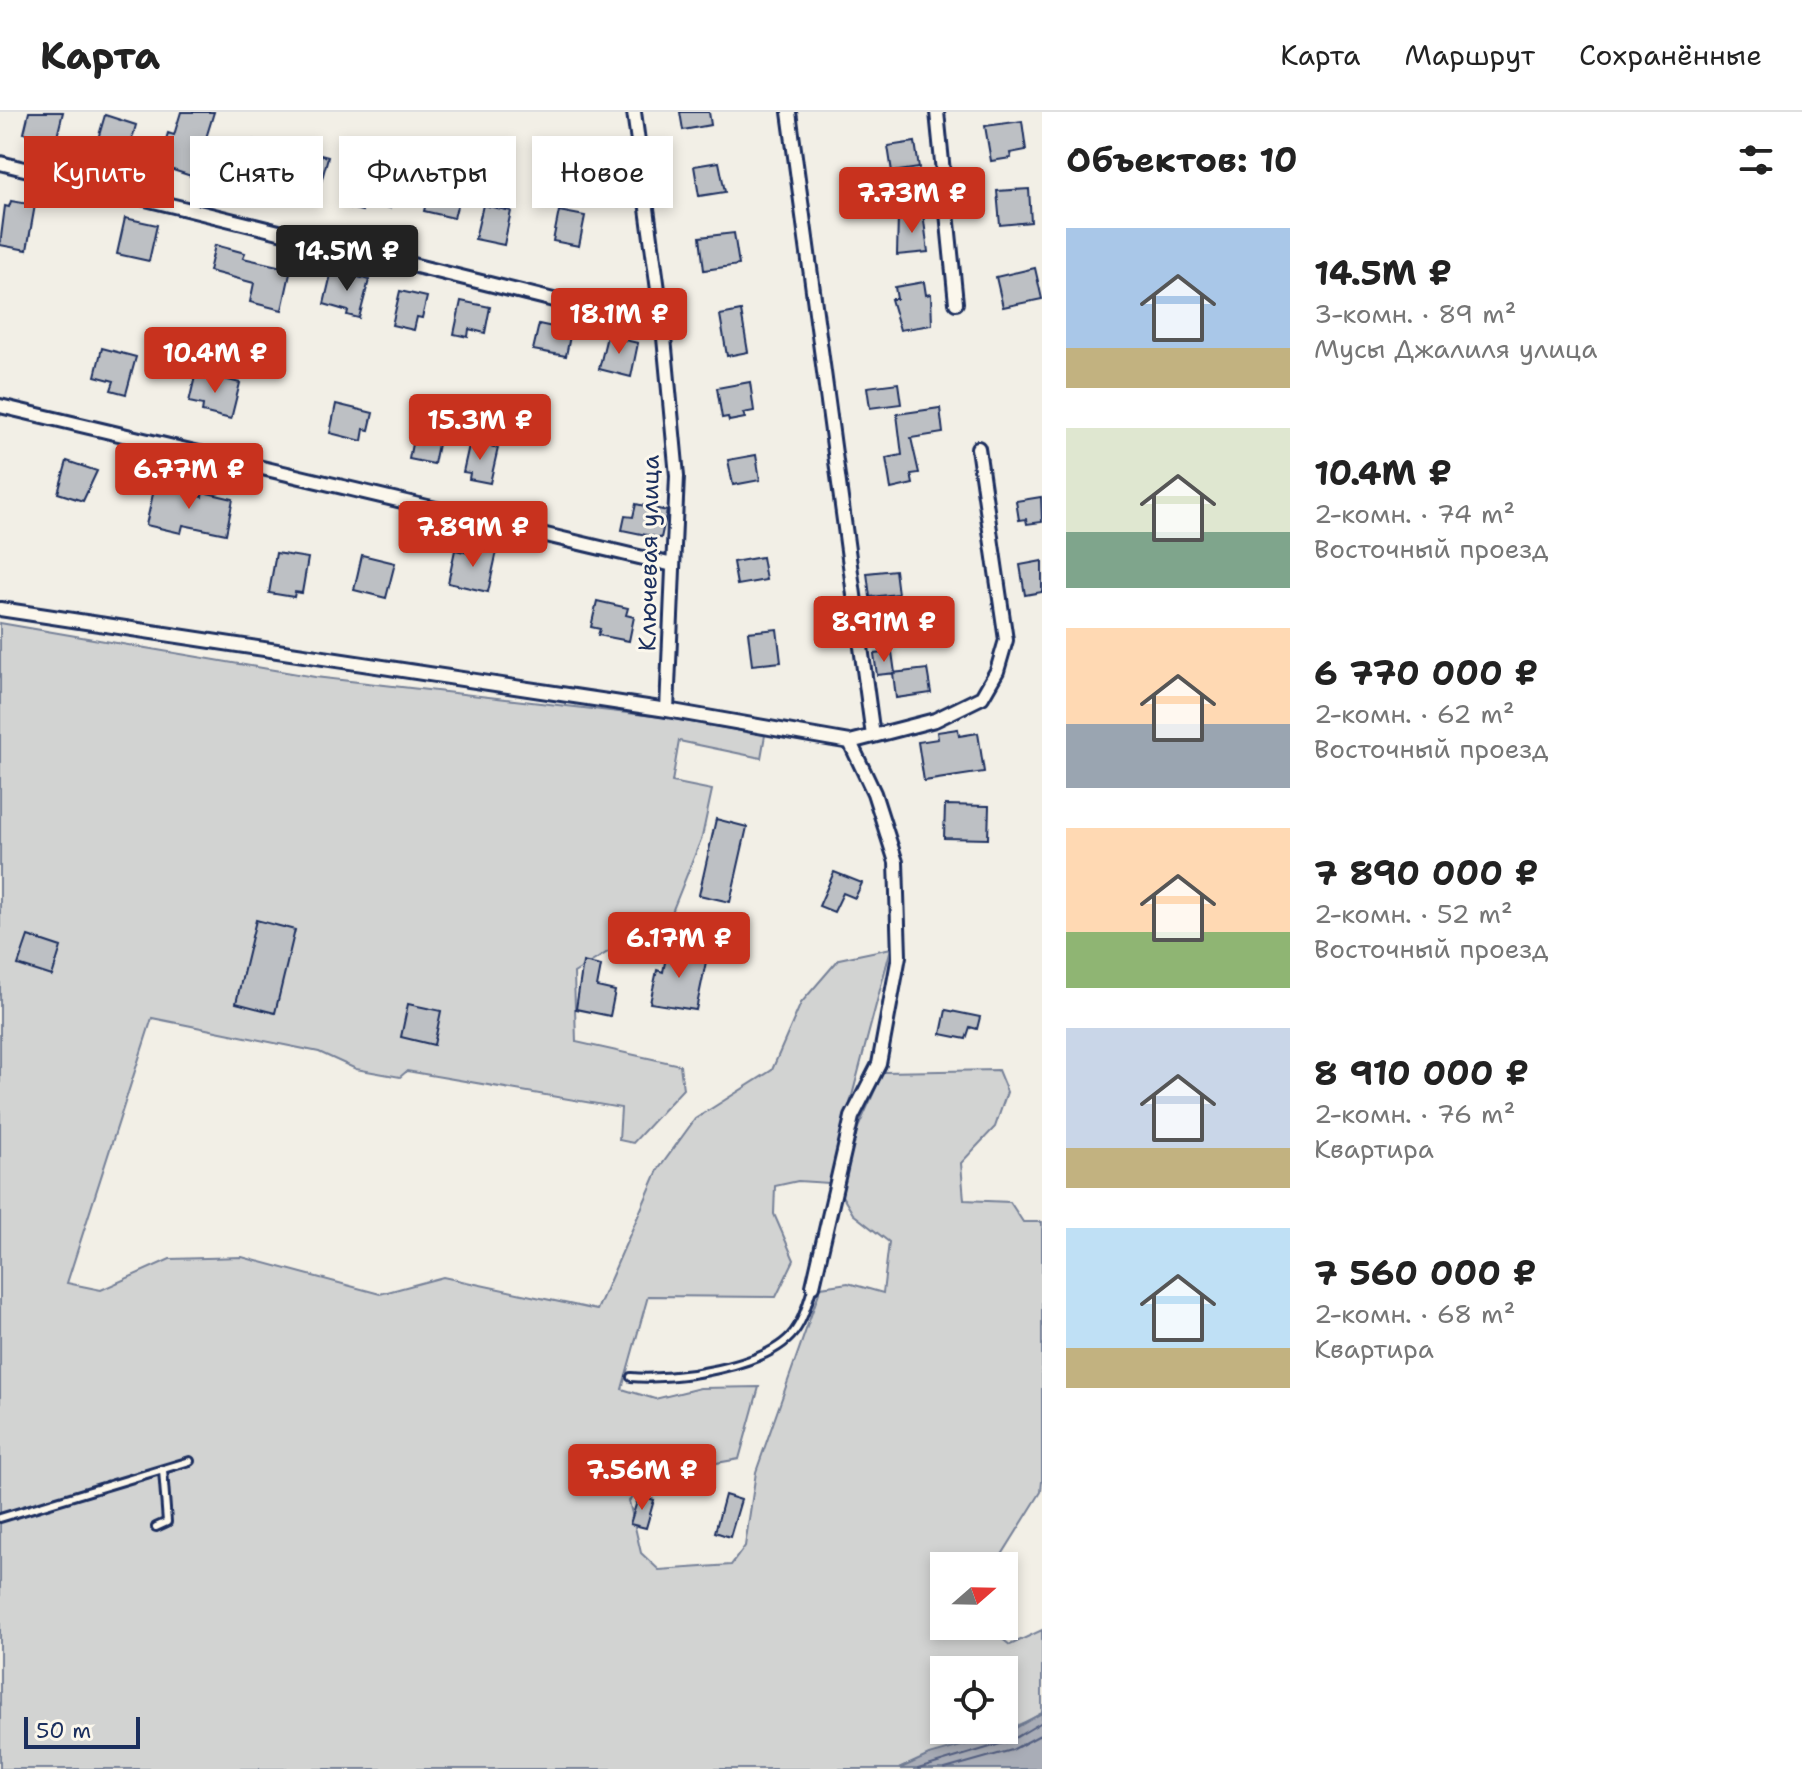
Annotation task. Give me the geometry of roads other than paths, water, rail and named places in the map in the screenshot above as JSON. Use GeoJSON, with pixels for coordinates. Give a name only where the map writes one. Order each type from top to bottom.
{"type":"FeatureCollection","features":[{"type":"Feature","properties":{"kind":"street","name":"Ключевая улица"},"geometry":{"type":"LineString","coordinates":[[634,112],[663,327],[677,476],[667,710]]}},
{"type":"Feature","properties":{"kind":"street"},"geometry":{"type":"LineString","coordinates":[[789,112],[873,736]]}},
{"type":"Feature","properties":{"kind":"street"},"geometry":{"type":"LineString","coordinates":[[937,112],[956,303]]}},
{"type":"Feature","properties":{"kind":"street"},"geometry":{"type":"LineString","coordinates":[[0,163],[663,327]]}},
{"type":"Feature","properties":{"kind":"street"},"geometry":{"type":"LineString","coordinates":[[0,406],[673,565]]}},
{"type":"Feature","properties":{"kind":"street"},"geometry":{"type":"LineString","coordinates":[[0,609],[667,710],[850,742],[935,720],[982,697],[997,671],[1006,640],[978,448]]}},
{"type":"Feature","properties":{"kind":"street"},"geometry":{"type":"LineString","coordinates":[[813,1286],[852,1117],[879,1064],[899,956],[896,862],[874,793],[850,742]]}},
{"type":"Feature","properties":{"kind":"lane"},"geometry":{"type":"LineString","coordinates":[[631,1377],[652,1379],[764,1355],[795,1331],[813,1286]]}},
{"type":"Feature","properties":{"kind":"lane"},"geometry":{"type":"LineString","coordinates":[[0,1518],[190,1461]]}},
{"type":"Feature","properties":{"kind":"lane"},"geometry":{"type":"LineString","coordinates":[[156,1527],[167,1522],[163,1470]]}},
{"type":"Feature","properties":{"kind":"water"},"geometry":{"type":"Polygon","coordinates":[[[1042,1713],[1042,1769],[899,1769],[929,1755],[968,1744],[1018,1744],[1018,1727],[1042,1713]]]}}]}
